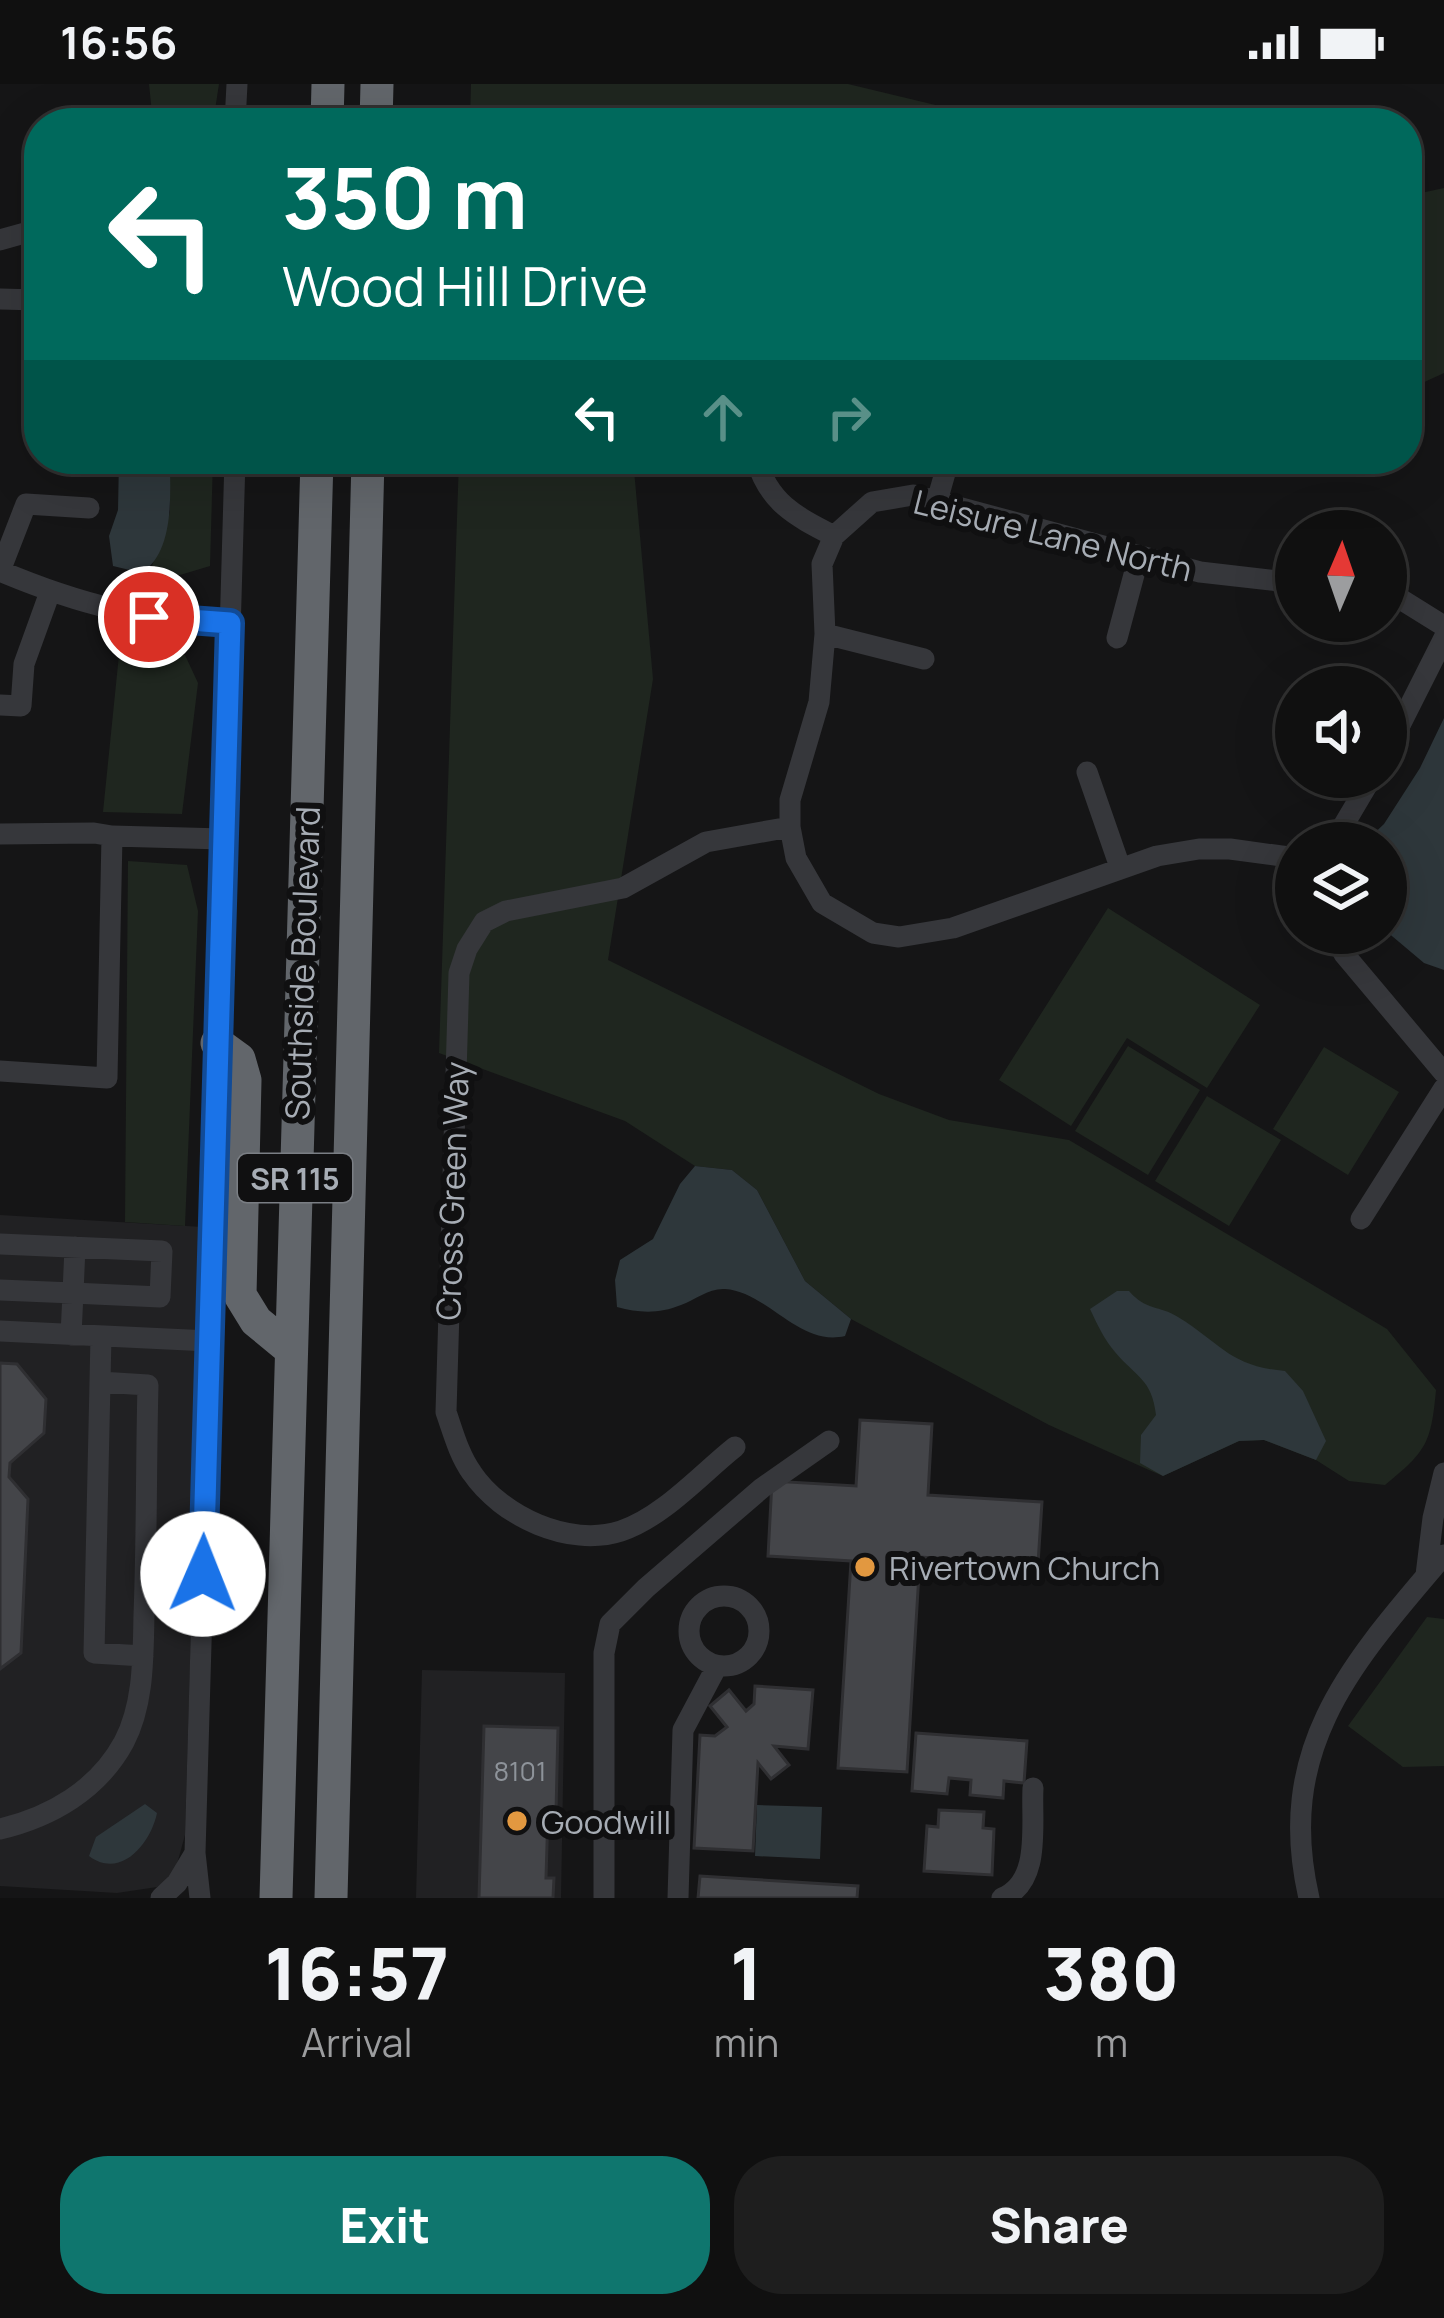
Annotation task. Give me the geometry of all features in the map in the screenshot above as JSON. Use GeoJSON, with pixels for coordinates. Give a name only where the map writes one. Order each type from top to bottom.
{"type":"FeatureCollection","features":[{"type":"Feature","properties":{"kind":"highway","name":"Southside Boulevard"},"geometry":{"type":"LineString","coordinates":[[276,1898],[317,474]]}},
{"type":"Feature","properties":{"kind":"highway","name":"Southside Boulevard"},"geometry":{"type":"LineString","coordinates":[[331,1898],[368,474]]}},
{"type":"Feature","properties":{"kind":"highway"},"geometry":{"type":"LineString","coordinates":[[218,1043],[239,1059],[244,1080],[240,1295],[256,1321],[290,1349]]}},
{"type":"Feature","properties":{"kind":"street"},"geometry":{"type":"LineString","coordinates":[[200,1898],[195,1853],[235,474]]}},
{"type":"Feature","properties":{"kind":"street"},"geometry":{"type":"LineString","coordinates":[[761,474],[785,510],[834,536],[822,564],[825,634],[819,702],[790,800],[790,827],[796,858],[822,903],[842,919],[873,933],[899,937],[953,928],[1120,867],[1199,849],[1275,856]]}},
{"type":"Feature","properties":{"kind":"street"},"geometry":{"type":"LineString","coordinates":[[937,501],[945,474]]}},
{"type":"Feature","properties":{"kind":"street","name":"Leisure Lane North"},"geometry":{"type":"LineString","coordinates":[[834,536],[872,502],[913,495],[1138,556],[1231,578],[1275,581]]}},
{"type":"Feature","properties":{"kind":"street"},"geometry":{"type":"LineString","coordinates":[[89,508],[26,504],[0,571],[112,612],[230,623]]}},
{"type":"Feature","properties":{"kind":"street"},"geometry":{"type":"LineString","coordinates":[[1117,638],[1138,556]]}},
{"type":"Feature","properties":{"kind":"street"},"geometry":{"type":"LineString","coordinates":[[0,706],[21,706],[24,664],[50,592]]}},
{"type":"Feature","properties":{"kind":"street"},"geometry":{"type":"LineString","coordinates":[[1407,603],[1444,626]]}},
{"type":"Feature","properties":{"kind":"street"},"geometry":{"type":"LineString","coordinates":[[825,634],[924,659]]}},
{"type":"Feature","properties":{"kind":"street"},"geometry":{"type":"LineString","coordinates":[[1407,711],[1444,638]]}},
{"type":"Feature","properties":{"kind":"street"},"geometry":{"type":"LineString","coordinates":[[1087,772],[1120,867]]}},
{"type":"Feature","properties":{"kind":"street","name":"Cross Green Way"},"geometry":{"type":"LineString","coordinates":[[735,1447],[660,1508],[623,1531],[594,1535],[565,1533],[531,1522],[502,1504],[472,1474],[446,1412],[459,973],[466,949],[484,922],[506,911],[623,888],[706,842],[790,827]]}},
{"type":"Feature","properties":{"kind":"street"},"geometry":{"type":"LineString","coordinates":[[0,834],[94,832],[223,839]]}},
{"type":"Feature","properties":{"kind":"street"},"geometry":{"type":"LineString","coordinates":[[0,1071],[107,1078],[112,836]]}},
{"type":"Feature","properties":{"kind":"street"},"geometry":{"type":"LineString","coordinates":[[1344,954],[1444,1073]]}},
{"type":"Feature","properties":{"kind":"street"},"geometry":{"type":"LineString","coordinates":[[1361,1219],[1444,1088]]}},
{"type":"Feature","properties":{"kind":"street"},"geometry":{"type":"LineString","coordinates":[[0,1244],[162,1251],[160,1297],[0,1290]]}},
{"type":"Feature","properties":{"kind":"street"},"geometry":{"type":"LineString","coordinates":[[71,1335],[75,1247]]}},
{"type":"Feature","properties":{"kind":"street"},"geometry":{"type":"LineString","coordinates":[[0,1331],[209,1341]]}},
{"type":"Feature","properties":{"kind":"street"},"geometry":{"type":"LineString","coordinates":[[101,1336],[94,1653],[142,1656]]}},
{"type":"Feature","properties":{"kind":"street"},"geometry":{"type":"LineString","coordinates":[[0,1829],[60,1809],[106,1768],[125,1740],[139,1698],[148,1384],[100,1382]]}},
{"type":"Feature","properties":{"kind":"street"},"geometry":{"type":"LineString","coordinates":[[604,1898],[604,1653],[610,1624],[762,1488],[829,1442]]}},
{"type":"Feature","properties":{"kind":"street"},"geometry":{"type":"LineString","coordinates":[[1426,1576],[1444,1472]]}},
{"type":"Feature","properties":{"kind":"street"},"geometry":{"type":"LineString","coordinates":[[1309,1898],[1300,1827],[1303,1784],[1314,1743],[1338,1687],[1444,1555]]}},
{"type":"Feature","properties":{"kind":"street"},"geometry":{"type":"LineString","coordinates":[[678,1898],[683,1730],[717,1666]]}},
{"type":"Feature","properties":{"kind":"street"},"geometry":{"type":"LineString","coordinates":[[1002,1898],[1019,1892],[1029,1872],[1033,1788]]}},
{"type":"Feature","properties":{"kind":"street"},"geometry":{"type":"LineString","coordinates":[[161,1898],[177,1883],[195,1853]]}},
{"type":"Feature","properties":{"kind":"shaded area"},"geometry":{"type":"Polygon","coordinates":[[[149,84],[219,84],[215,108],[151,108],[149,84]]]}},
{"type":"Feature","properties":{"kind":"shaded area"},"geometry":{"type":"Polygon","coordinates":[[[471,84],[848,84],[948,108],[470,108],[471,84]]]}},
{"type":"Feature","properties":{"kind":"shaded area"},"geometry":{"type":"Polygon","coordinates":[[[1444,188],[1444,373],[1422,383],[1422,193],[1444,188]]]}},
{"type":"Feature","properties":{"kind":"shaded area"},"geometry":{"type":"Polygon","coordinates":[[[119,474],[170,474],[165,536],[153,563],[142,573],[113,566],[109,536],[118,510],[119,474]]]}},
{"type":"Feature","properties":{"kind":"shaded area"},"geometry":{"type":"Polygon","coordinates":[[[170,474],[213,474],[210,566],[170,578],[152,566],[170,512],[170,474]]]}},
{"type":"Feature","properties":{"kind":"shaded area"},"geometry":{"type":"Polygon","coordinates":[[[458,474],[634,474],[653,679],[608,960],[879,1094],[949,1120],[1069,1140],[1387,1329],[1436,1390],[1429,1434],[1410,1463],[1385,1485],[1349,1481],[1316,1460],[1264,1440],[1239,1441],[1163,1476],[1049,1425],[851,1319],[805,1281],[757,1190],[732,1170],[695,1166],[625,1121],[439,1053],[458,474]]]}},
{"type":"Feature","properties":{"kind":"shaded area"},"geometry":{"type":"Polygon","coordinates":[[[120,645],[185,655],[198,683],[182,814],[103,812],[120,645]]]}},
{"type":"Feature","properties":{"kind":"shaded area"},"geometry":{"type":"Polygon","coordinates":[[[1444,718],[1444,970],[1424,963],[1407,949],[1407,822],[1385,822],[1401,798],[1407,798],[1407,788],[1444,718]]]}},
{"type":"Feature","properties":{"kind":"shaded area"},"geometry":{"type":"Polygon","coordinates":[[[128,861],[187,865],[198,911],[185,1226],[125,1222],[128,861]]]}},
{"type":"Feature","properties":{"kind":"shaded area"},"geometry":{"type":"Polygon","coordinates":[[[1108,908],[1260,1005],[1207,1088],[1127,1038],[1071,1126],[999,1080],[1108,908]]]}},
{"type":"Feature","properties":{"kind":"shaded area"},"geometry":{"type":"Polygon","coordinates":[[[1128,1046],[1200,1090],[1148,1175],[1075,1131],[1128,1046]]]}},
{"type":"Feature","properties":{"kind":"shaded area"},"geometry":{"type":"Polygon","coordinates":[[[1324,1047],[1399,1092],[1348,1175],[1273,1129],[1324,1047]]]}},
{"type":"Feature","properties":{"kind":"shaded area"},"geometry":{"type":"Polygon","coordinates":[[[1207,1096],[1281,1140],[1229,1226],[1155,1181],[1207,1096]]]}},
{"type":"Feature","properties":{"kind":"shaded area"},"geometry":{"type":"Polygon","coordinates":[[[695,1166],[732,1170],[757,1190],[805,1281],[851,1319],[845,1336],[813,1334],[755,1299],[725,1289],[665,1310],[617,1307],[615,1280],[620,1260],[653,1239],[680,1184],[695,1166]]]}},
{"type":"Feature","properties":{"kind":"shaded area"},"geometry":{"type":"Polygon","coordinates":[[[0,1215],[203,1227],[185,1835],[174,1875],[157,1887],[117,1893],[0,1886],[0,1215]]]}},
{"type":"Feature","properties":{"kind":"shaded area"},"geometry":{"type":"Polygon","coordinates":[[[1117,1291],[1129,1291],[1141,1302],[1178,1317],[1238,1359],[1285,1371],[1303,1391],[1326,1441],[1316,1460],[1264,1440],[1239,1441],[1163,1476],[1140,1463],[1141,1435],[1156,1415],[1154,1403],[1147,1386],[1107,1342],[1090,1309],[1117,1291]]]}},
{"type":"Feature","properties":{"kind":"shaded area"},"geometry":{"type":"Polygon","coordinates":[[[1427,1617],[1444,1619],[1444,1766],[1403,1767],[1348,1726],[1427,1617]]]}},
{"type":"Feature","properties":{"kind":"shaded area"},"geometry":{"type":"Polygon","coordinates":[[[422,1670],[565,1673],[561,1898],[416,1898],[422,1670]]]}},
{"type":"Feature","properties":{"kind":"shaded area"},"geometry":{"type":"Polygon","coordinates":[[[145,1804],[157,1813],[133,1855],[112,1864],[89,1856],[96,1837],[145,1804]]]}},
{"type":"Feature","properties":{"kind":"shaded area"},"geometry":{"type":"Polygon","coordinates":[[[757,1805],[822,1807],[820,1859],[755,1856],[757,1805]]]}},
{"type":"Feature","properties":{"kind":"building"},"geometry":{"type":"Polygon","coordinates":[[[0,1363],[17,1364],[46,1399],[44,1433],[10,1463],[9,1477],[28,1499],[21,1653],[0,1669],[0,1363]]]}},
{"type":"Feature","properties":{"kind":"building"},"geometry":{"type":"Polygon","coordinates":[[[860,1420],[932,1424],[928,1495],[1042,1502],[1038,1564],[920,1557],[907,1772],[838,1768],[851,1561],[768,1556],[772,1481],[856,1486],[860,1420]]]}},
{"type":"Feature","properties":{"kind":"building"},"geometry":{"type":"Polygon","coordinates":[[[755,1686],[813,1690],[808,1749],[774,1746],[789,1765],[771,1779],[758,1763],[753,1851],[694,1848],[700,1735],[715,1736],[727,1727],[710,1706],[729,1690],[746,1711],[754,1704],[755,1686]]]}},
{"type":"Feature","properties":{"kind":"building"},"geometry":{"type":"Polygon","coordinates":[[[484,1726],[558,1728],[556,1813],[548,1813],[546,1878],[554,1878],[553,1898],[479,1898],[484,1726]]]}},
{"type":"Feature","properties":{"kind":"building"},"geometry":{"type":"Polygon","coordinates":[[[916,1733],[1027,1741],[1024,1783],[1004,1781],[1003,1798],[970,1795],[971,1780],[949,1778],[947,1794],[912,1791],[916,1733]]]}},
{"type":"Feature","properties":{"kind":"building"},"geometry":{"type":"Polygon","coordinates":[[[939,1810],[984,1812],[983,1828],[994,1829],[992,1875],[924,1871],[927,1826],[938,1827],[939,1810]]]}},
{"type":"Feature","properties":{"kind":"building"},"geometry":{"type":"Polygon","coordinates":[[[700,1876],[858,1886],[857,1898],[698,1898],[700,1876]]]}},
{"type":"Feature","properties":{"kind":"place","name":"Rivertown Church"},"geometry":{"type":"Point","coordinates":[865,1567]}},
{"type":"Feature","properties":{"kind":"place","name":"Goodwill"},"geometry":{"type":"Point","coordinates":[517,1821]}},
{"type":"Feature","properties":{"kind":"route"},"geometry":{"type":"LineString","coordinates":[[149,617],[230,623],[203,1574]]}}]}
